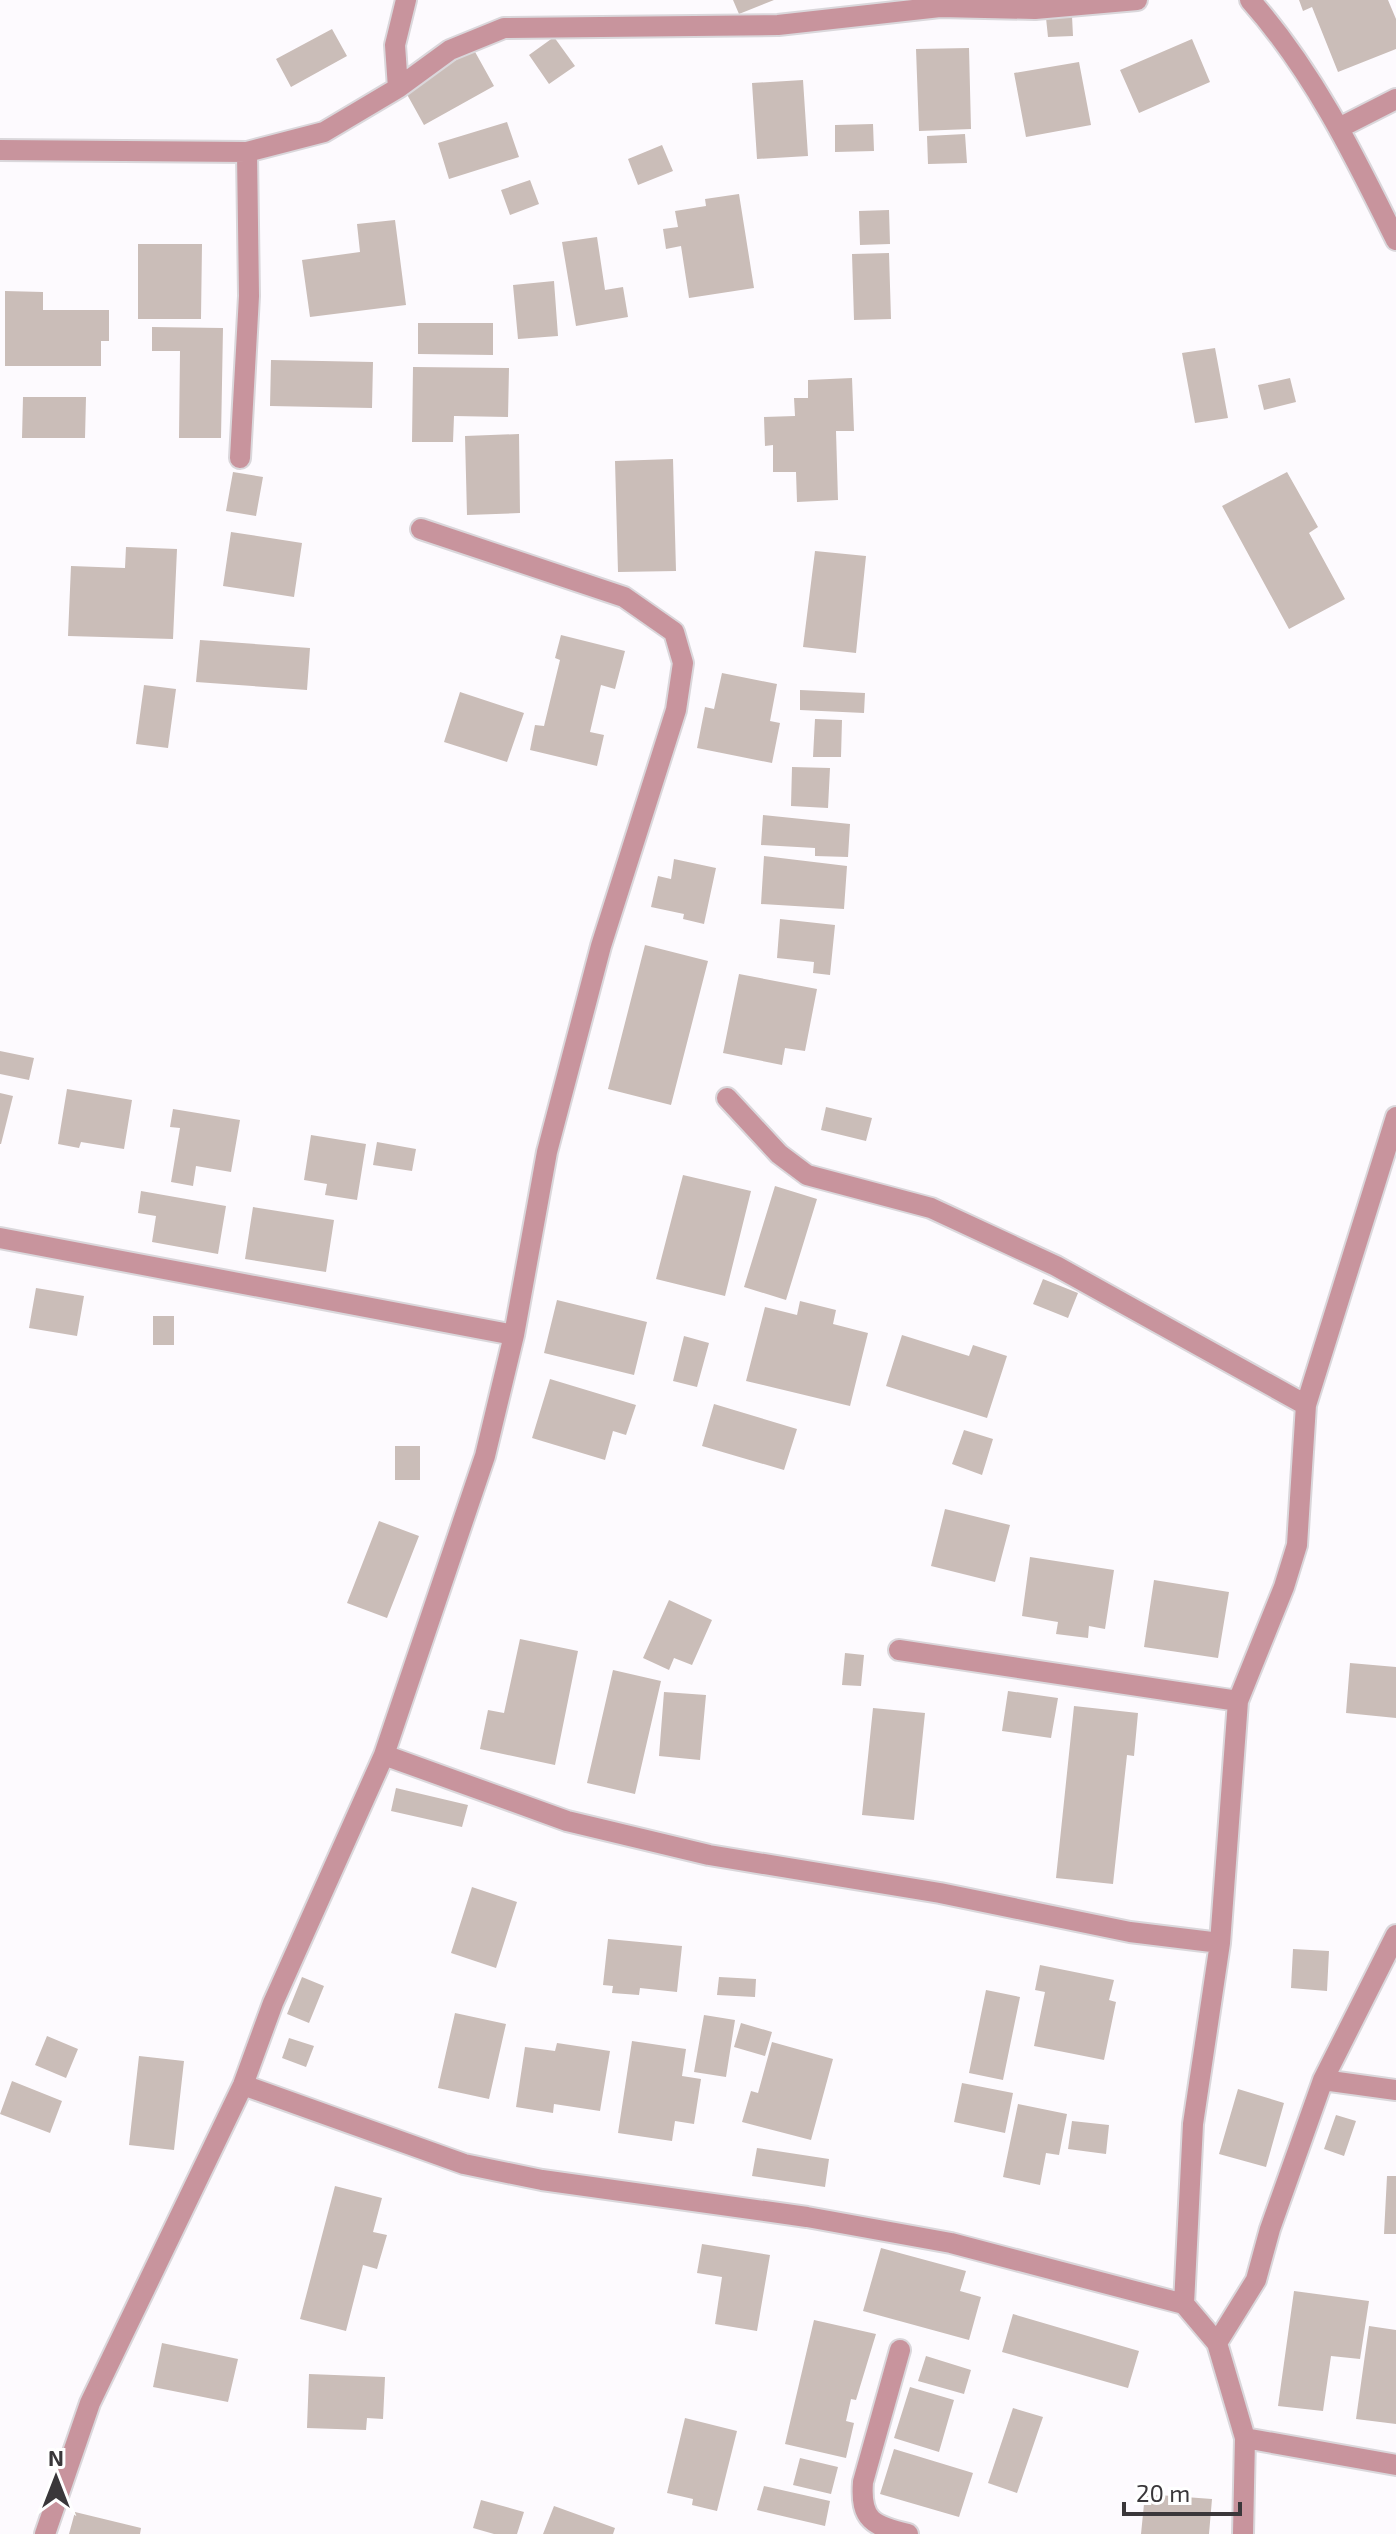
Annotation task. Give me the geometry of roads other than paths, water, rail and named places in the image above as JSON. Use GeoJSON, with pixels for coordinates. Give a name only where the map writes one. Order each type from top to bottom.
{"type":"FeatureCollection","features":[{"type":"Feature","properties":{"kind":"street"},"geometry":{"type":"LineString","coordinates":[[398,88],[395,45],[406,0]]}},
{"type":"Feature","properties":{"kind":"street"},"geometry":{"type":"LineString","coordinates":[[0,150],[247,152],[324,132],[398,88],[450,50],[504,28],[778,25],[940,7],[1035,9],[1137,0]]}},
{"type":"Feature","properties":{"kind":"street"},"geometry":{"type":"LineString","coordinates":[[1250,0],[1276,29],[1341,127],[1396,240]]}},
{"type":"Feature","properties":{"kind":"street"},"geometry":{"type":"LineString","coordinates":[[1341,127],[1396,99]]}},
{"type":"Feature","properties":{"kind":"street"},"geometry":{"type":"LineString","coordinates":[[240,458],[249,296],[247,152]]}},
{"type":"Feature","properties":{"kind":"street"},"geometry":{"type":"LineString","coordinates":[[45,2534],[90,2403],[243,2085],[273,2003],[384,1755],[485,1456],[514,1335],[547,1152],[601,946],[676,710],[683,663],[674,632],[624,597],[421,529]]}},
{"type":"Feature","properties":{"kind":"street"},"geometry":{"type":"LineString","coordinates":[[727,1098],[779,1154],[807,1175],[931,1208],[1056,1266],[1306,1405]]}},
{"type":"Feature","properties":{"kind":"street"},"geometry":{"type":"LineString","coordinates":[[1184,2304],[1193,2124],[1220,1943],[1238,1701],[1284,1587],[1297,1545],[1306,1405],[1396,1117]]}},
{"type":"Feature","properties":{"kind":"street"},"geometry":{"type":"LineString","coordinates":[[0,1238],[514,1335]]}},
{"type":"Feature","properties":{"kind":"street"},"geometry":{"type":"LineString","coordinates":[[899,1650],[1238,1701]]}},
{"type":"Feature","properties":{"kind":"street"},"geometry":{"type":"LineString","coordinates":[[384,1755],[567,1821],[695,1851],[940,1893],[1130,1932],[1220,1943]]}},
{"type":"Feature","properties":{"kind":"street"},"geometry":{"type":"LineString","coordinates":[[1217,2343],[1256,2280],[1270,2229],[1323,2080],[1396,1935]]}},
{"type":"Feature","properties":{"kind":"street"},"geometry":{"type":"LineString","coordinates":[[1323,2080],[1396,2090]]}},
{"type":"Feature","properties":{"kind":"street"},"geometry":{"type":"LineString","coordinates":[[243,2085],[464,2164],[542,2180],[807,2217],[951,2243],[1184,2304],[1217,2343],[1245,2438],[1243,2534]]}},
{"type":"Feature","properties":{"kind":"street"},"geometry":{"type":"LineString","coordinates":[[900,2350],[861,2499],[864,2512],[873,2522],[908,2534]]}},
{"type":"Feature","properties":{"kind":"street"},"geometry":{"type":"LineString","coordinates":[[1245,2438],[1396,2465]]}}]}
